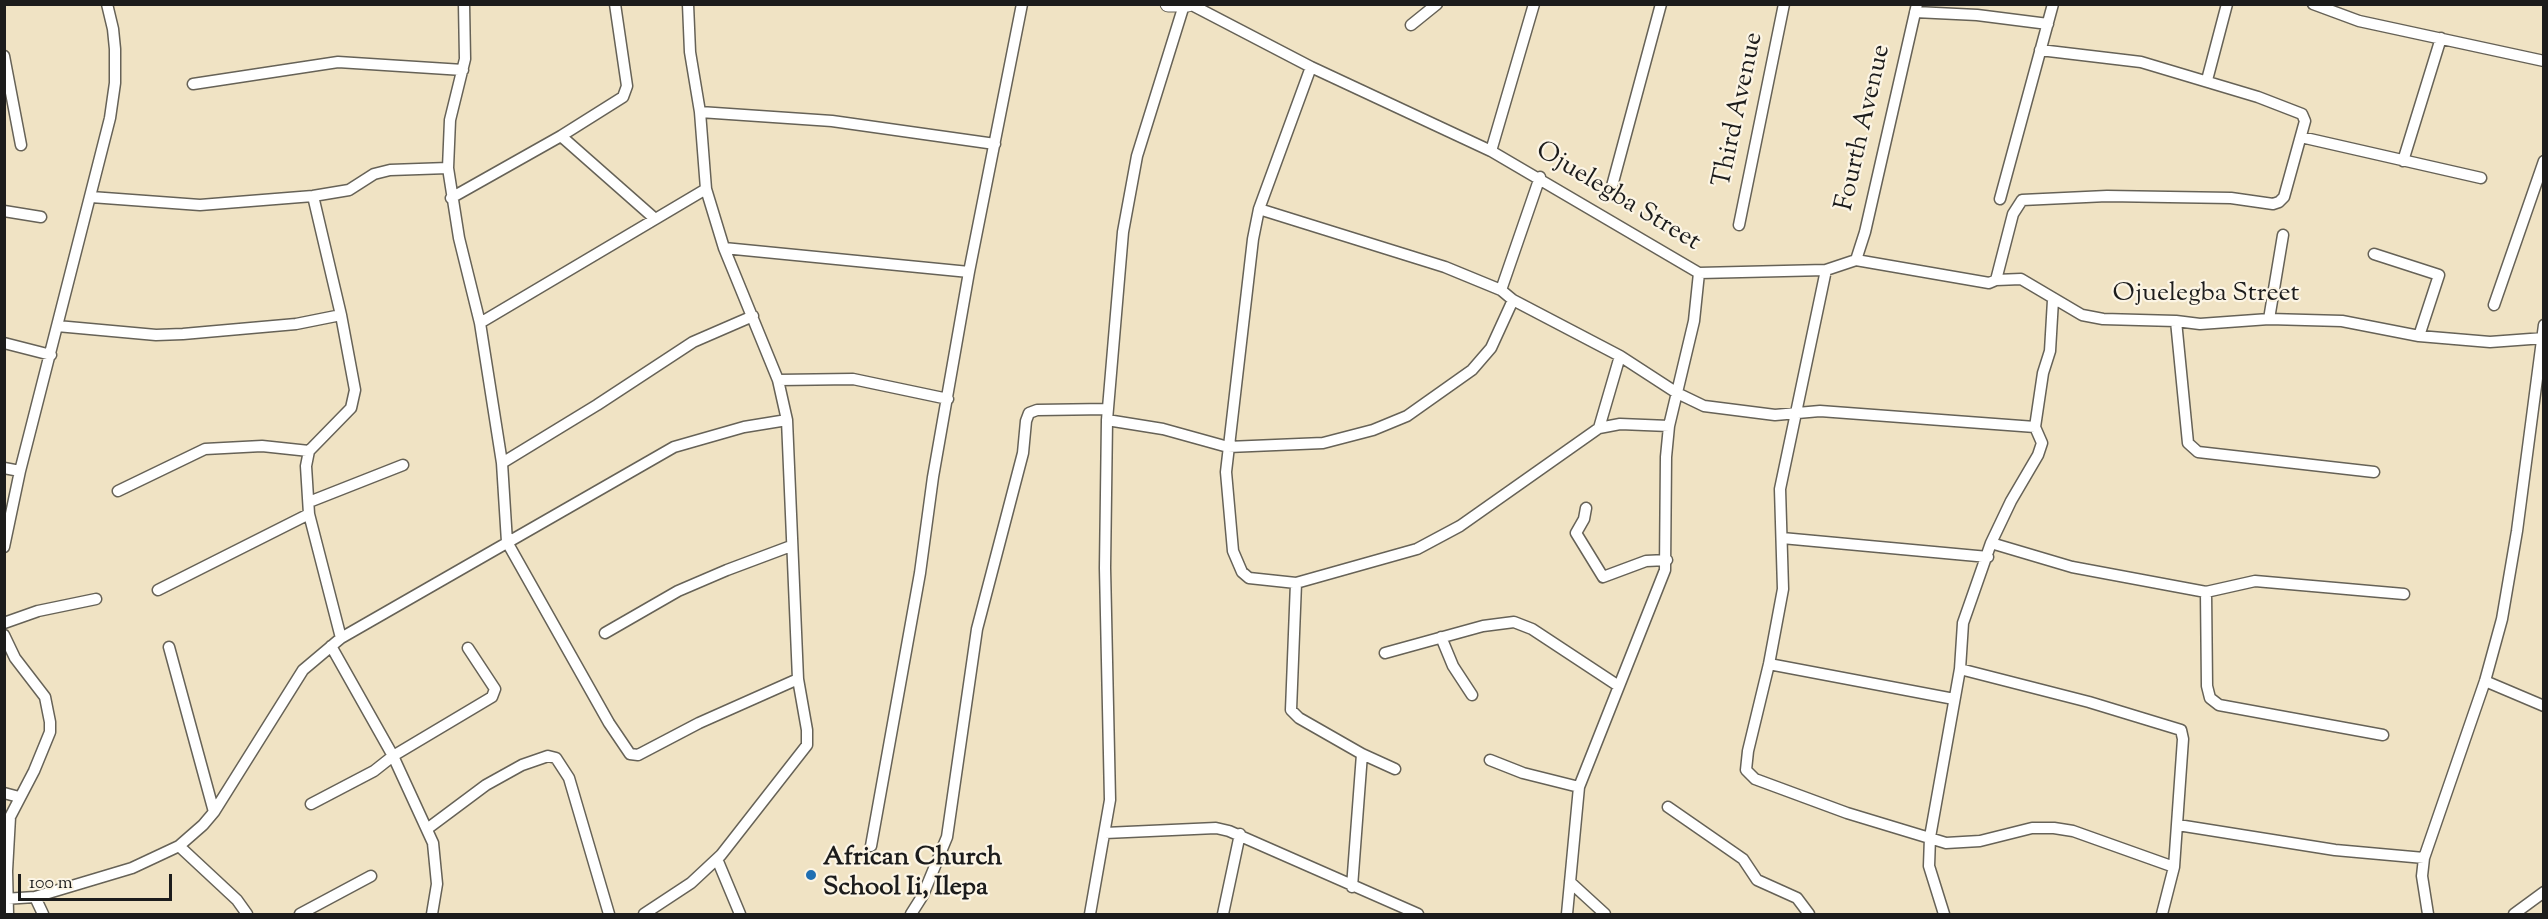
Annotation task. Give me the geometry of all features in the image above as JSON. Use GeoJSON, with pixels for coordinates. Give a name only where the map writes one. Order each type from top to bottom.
{"type":"FeatureCollection","features":[{"type":"Feature","properties":{"kind":"main road"},"geometry":{"type":"LineString","coordinates":[[1168,4],[1188,5]]}},
{"type":"Feature","properties":{"kind":"street"},"geometry":{"type":"LineString","coordinates":[[4,547],[20,471],[91,197],[115,83],[113,29],[107,4]]}},
{"type":"Feature","properties":{"kind":"street"},"geometry":{"type":"LineString","coordinates":[[464,4],[466,39],[463,70],[450,120],[448,168],[451,198],[480,322],[502,463],[507,542],[604,714],[630,754],[638,754],[699,723],[798,679]]}},
{"type":"Feature","properties":{"kind":"street"},"geometry":{"type":"LineString","coordinates":[[451,198],[621,100],[627,86],[615,4]]}},
{"type":"Feature","properties":{"kind":"street"},"geometry":{"type":"LineString","coordinates":[[644,915],[692,883],[717,859],[807,745],[807,730],[798,679],[787,420],[778,380],[724,248],[706,189],[700,112],[690,52],[688,4]]}},
{"type":"Feature","properties":{"kind":"street"},"geometry":{"type":"LineString","coordinates":[[871,846],[920,573],[933,477],[969,272],[1022,4]]}},
{"type":"Feature","properties":{"kind":"street"},"geometry":{"type":"LineString","coordinates":[[1411,25],[1437,4]]}},
{"type":"Feature","properties":{"kind":"street"},"geometry":{"type":"LineString","coordinates":[[1491,150],[1534,4]]}},
{"type":"Feature","properties":{"kind":"street"},"geometry":{"type":"LineString","coordinates":[[1612,186],[1661,4]]}},
{"type":"Feature","properties":{"kind":"street","name":"Third Avenue"},"geometry":{"type":"LineString","coordinates":[[1739,225],[1784,4]]}},
{"type":"Feature","properties":{"kind":"street"},"geometry":{"type":"LineString","coordinates":[[2000,199],[2053,4]]}},
{"type":"Feature","properties":{"kind":"street"},"geometry":{"type":"LineString","coordinates":[[2207,80],[2227,4]]}},
{"type":"Feature","properties":{"kind":"street"},"geometry":{"type":"LineString","coordinates":[[2313,4],[2359,21],[2544,61]]}},
{"type":"Feature","properties":{"kind":"street"},"geometry":{"type":"LineString","coordinates":[[1090,915],[1110,800],[1105,568],[1108,415],[1123,231],[1134,171],[1188,5]]}},
{"type":"Feature","properties":{"kind":"street","name":"Ojuelegba Street"},"geometry":{"type":"LineString","coordinates":[[1188,5],[1311,67],[1491,150],[1699,273],[1826,270],[1856,260],[1989,283],[1996,280],[2021,279],[2053,300],[2082,315],[2103,319],[2200,324],[2268,319],[2342,321],[2419,336],[2490,342],[2542,338]]}},
{"type":"Feature","properties":{"kind":"street"},"geometry":{"type":"LineString","coordinates":[[1916,8],[2048,24]]}},
{"type":"Feature","properties":{"kind":"street","name":"Fourth Avenue"},"geometry":{"type":"LineString","coordinates":[[1856,260],[1865,232],[1916,8]]}},
{"type":"Feature","properties":{"kind":"street"},"geometry":{"type":"LineString","coordinates":[[2403,161],[2441,38]]}},
{"type":"Feature","properties":{"kind":"street"},"geometry":{"type":"LineString","coordinates":[[1996,280],[2013,214],[2022,200],[2152,197],[2231,198],[2273,204],[2279,202],[2284,197],[2305,121],[2302,114],[2207,80],[2141,62],[2040,50]]}},
{"type":"Feature","properties":{"kind":"street"},"geometry":{"type":"LineString","coordinates":[[4,56],[21,145]]}},
{"type":"Feature","properties":{"kind":"street"},"geometry":{"type":"LineString","coordinates":[[194,84],[338,62],[463,70]]}},
{"type":"Feature","properties":{"kind":"street"},"geometry":{"type":"LineString","coordinates":[[1311,67],[1259,209],[1253,239],[1226,472],[1236,562],[1242,572],[1250,578],[1296,583],[1417,549],[1440,539],[1599,428],[1620,424],[1669,426]]}},
{"type":"Feature","properties":{"kind":"street"},"geometry":{"type":"LineString","coordinates":[[700,112],[832,121],[994,144]]}},
{"type":"Feature","properties":{"kind":"street"},"geometry":{"type":"LineString","coordinates":[[561,136],[654,218]]}},
{"type":"Feature","properties":{"kind":"street"},"geometry":{"type":"LineString","coordinates":[[2301,137],[2481,178]]}},
{"type":"Feature","properties":{"kind":"street"},"geometry":{"type":"LineString","coordinates":[[2494,305],[2544,161]]}},
{"type":"Feature","properties":{"kind":"street"},"geometry":{"type":"LineString","coordinates":[[91,197],[176,205],[313,196],[349,190],[374,174],[390,170],[448,168]]}},
{"type":"Feature","properties":{"kind":"street"},"geometry":{"type":"LineString","coordinates":[[1501,290],[1540,177]]}},
{"type":"Feature","properties":{"kind":"street"},"geometry":{"type":"LineString","coordinates":[[480,322],[706,189]]}},
{"type":"Feature","properties":{"kind":"street"},"geometry":{"type":"LineString","coordinates":[[313,196],[353,375],[354,398],[351,408],[309,451],[306,473],[309,514],[341,638]]}},
{"type":"Feature","properties":{"kind":"street"},"geometry":{"type":"LineString","coordinates":[[1259,209],[1445,267],[1501,290],[1513,300],[1620,356],[1677,393],[1704,406],[1775,415],[1820,411],[2035,427]]}},
{"type":"Feature","properties":{"kind":"street"},"geometry":{"type":"LineString","coordinates":[[4,211],[41,217]]}},
{"type":"Feature","properties":{"kind":"street"},"geometry":{"type":"LineString","coordinates":[[2268,319],[2283,235]]}},
{"type":"Feature","properties":{"kind":"street"},"geometry":{"type":"LineString","coordinates":[[724,248],[969,272]]}},
{"type":"Feature","properties":{"kind":"street"},"geometry":{"type":"LineString","coordinates":[[2374,254],[2439,275],[2419,336]]}},
{"type":"Feature","properties":{"kind":"street"},"geometry":{"type":"LineString","coordinates":[[1826,270],[1780,489],[1783,589],[1769,664],[1748,751],[1746,770],[1749,775],[1847,813],[1946,843],[1980,841],[2032,828],[2054,828],[2073,831],[2174,867]]}},
{"type":"Feature","properties":{"kind":"street"},"geometry":{"type":"LineString","coordinates":[[1567,915],[1578,787],[1617,685],[1633,657],[1667,560],[1666,457],[1669,426],[1695,321],[1699,273]]}},
{"type":"Feature","properties":{"kind":"street"},"geometry":{"type":"LineString","coordinates":[[911,915],[923,895],[947,837],[977,629],[1023,453],[1029,413],[1037,410],[1108,415],[1228,447],[1323,443],[1373,430],[1407,416],[1472,370],[1491,348],[1504,325],[1513,300]]}},
{"type":"Feature","properties":{"kind":"street"},"geometry":{"type":"LineString","coordinates":[[1944,915],[1929,866],[1930,837],[1960,669],[1963,622],[1991,543],[2011,501],[2038,454],[2042,442],[2035,427],[2043,373],[2050,351],[2053,300]]}},
{"type":"Feature","properties":{"kind":"street"},"geometry":{"type":"LineString","coordinates":[[57,326],[156,335],[183,334],[296,324],[341,315]]}},
{"type":"Feature","properties":{"kind":"street"},"geometry":{"type":"LineString","coordinates":[[502,463],[597,405],[693,342],[753,316]]}},
{"type":"Feature","properties":{"kind":"street"},"geometry":{"type":"LineString","coordinates":[[2176,321],[2188,443],[2199,452],[2374,472]]}},
{"type":"Feature","properties":{"kind":"street"},"geometry":{"type":"LineString","coordinates":[[2428,915],[2422,876],[2424,858],[2485,681],[2502,619],[2517,531],[2544,326]]}},
{"type":"Feature","properties":{"kind":"street"},"geometry":{"type":"LineString","coordinates":[[4,343],[51,355]]}},
{"type":"Feature","properties":{"kind":"street"},"geometry":{"type":"LineString","coordinates":[[1599,428],[1620,356]]}},
{"type":"Feature","properties":{"kind":"street"},"geometry":{"type":"LineString","coordinates":[[778,380],[853,379],[948,399]]}},
{"type":"Feature","properties":{"kind":"street"},"geometry":{"type":"LineString","coordinates":[[6,899],[35,897],[132,868],[179,846],[214,812],[303,670],[341,638],[674,447],[735,429],[787,420]]}},
{"type":"Feature","properties":{"kind":"street"},"geometry":{"type":"LineString","coordinates":[[118,491],[204,449],[262,446],[309,451]]}},
{"type":"Feature","properties":{"kind":"street"},"geometry":{"type":"LineString","coordinates":[[309,502],[403,465]]}},
{"type":"Feature","properties":{"kind":"street"},"geometry":{"type":"LineString","coordinates":[[4,468],[20,471]]}},
{"type":"Feature","properties":{"kind":"street"},"geometry":{"type":"LineString","coordinates":[[1586,508],[1584,519],[1576,533],[1602,578],[1646,561],[1667,560]]}},
{"type":"Feature","properties":{"kind":"street"},"geometry":{"type":"LineString","coordinates":[[158,590],[309,514]]}},
{"type":"Feature","properties":{"kind":"street"},"geometry":{"type":"LineString","coordinates":[[1782,538],[1988,556]]}},
{"type":"Feature","properties":{"kind":"street"},"geometry":{"type":"LineString","coordinates":[[1991,543],[2072,567],[2206,592],[2255,581],[2404,594]]}},
{"type":"Feature","properties":{"kind":"street"},"geometry":{"type":"LineString","coordinates":[[604,633],[678,591],[791,546]]}},
{"type":"Feature","properties":{"kind":"street"},"geometry":{"type":"LineString","coordinates":[[1296,583],[1291,710],[1299,718],[1362,754],[1395,769]]}},
{"type":"Feature","properties":{"kind":"street"},"geometry":{"type":"LineString","coordinates":[[2206,592],[2210,698],[2219,705],[2383,735]]}},
{"type":"Feature","properties":{"kind":"street"},"geometry":{"type":"LineString","coordinates":[[4,623],[38,610],[96,599]]}},
{"type":"Feature","properties":{"kind":"street"},"geometry":{"type":"LineString","coordinates":[[1385,653],[1483,626],[1514,622],[1532,629],[1617,685]]}},
{"type":"Feature","properties":{"kind":"street"},"geometry":{"type":"LineString","coordinates":[[4,635],[10,660],[45,697],[50,722],[50,732],[34,771],[10,817],[6,899],[8,915]]}},
{"type":"Feature","properties":{"kind":"street"},"geometry":{"type":"LineString","coordinates":[[1441,637],[1453,666],[1472,695]]}},
{"type":"Feature","properties":{"kind":"street"},"geometry":{"type":"LineString","coordinates":[[331,646],[393,756],[433,843],[436,884],[432,915]]}},
{"type":"Feature","properties":{"kind":"street"},"geometry":{"type":"LineString","coordinates":[[169,648],[214,812]]}},
{"type":"Feature","properties":{"kind":"street"},"geometry":{"type":"LineString","coordinates":[[311,804],[374,771],[393,756],[492,697],[495,689],[468,648]]}},
{"type":"Feature","properties":{"kind":"street"},"geometry":{"type":"LineString","coordinates":[[1769,664],[1954,699]]}},
{"type":"Feature","properties":{"kind":"street"},"geometry":{"type":"LineString","coordinates":[[1960,669],[2089,702],[2181,730],[2183,739],[2174,867],[2162,915]]}},
{"type":"Feature","properties":{"kind":"street"},"geometry":{"type":"LineString","coordinates":[[2485,681],[2544,706]]}},
{"type":"Feature","properties":{"kind":"street"},"geometry":{"type":"LineString","coordinates":[[1352,887],[1362,754]]}},
{"type":"Feature","properties":{"kind":"street"},"geometry":{"type":"LineString","coordinates":[[427,829],[486,785],[522,765],[548,756],[556,758],[569,778],[609,915]]}},
{"type":"Feature","properties":{"kind":"street"},"geometry":{"type":"LineString","coordinates":[[1490,760],[1523,773],[1578,787]]}},
{"type":"Feature","properties":{"kind":"street"},"geometry":{"type":"LineString","coordinates":[[4,793],[19,797]]}},
{"type":"Feature","properties":{"kind":"street"},"geometry":{"type":"LineString","coordinates":[[1668,807],[1743,859],[1757,880],[1797,898],[1809,915]]}},
{"type":"Feature","properties":{"kind":"street"},"geometry":{"type":"LineString","coordinates":[[2178,825],[2335,850],[2424,858]]}},
{"type":"Feature","properties":{"kind":"street"},"geometry":{"type":"LineString","coordinates":[[1105,832],[1216,828],[1240,834],[1352,887],[1418,915]]}},
{"type":"Feature","properties":{"kind":"street"},"geometry":{"type":"LineString","coordinates":[[1223,915],[1240,834]]}},
{"type":"Feature","properties":{"kind":"street"},"geometry":{"type":"LineString","coordinates":[[179,846],[237,900],[247,915]]}},
{"type":"Feature","properties":{"kind":"street"},"geometry":{"type":"LineString","coordinates":[[717,859],[740,915]]}},
{"type":"Feature","properties":{"kind":"street"},"geometry":{"type":"LineString","coordinates":[[300,915],[371,876]]}},
{"type":"Feature","properties":{"kind":"street"},"geometry":{"type":"LineString","coordinates":[[1570,882],[1605,915]]}},
{"type":"Feature","properties":{"kind":"street"},"geometry":{"type":"LineString","coordinates":[[2514,915],[2544,892]]}},
{"type":"Feature","properties":{"kind":"street"},"geometry":{"type":"LineString","coordinates":[[35,897],[43,915]]}},
{"type":"Feature","properties":{"kind":"place","name":"African Church School Ii, Ilepa"},"geometry":{"type":"Point","coordinates":[811,875]}}]}
